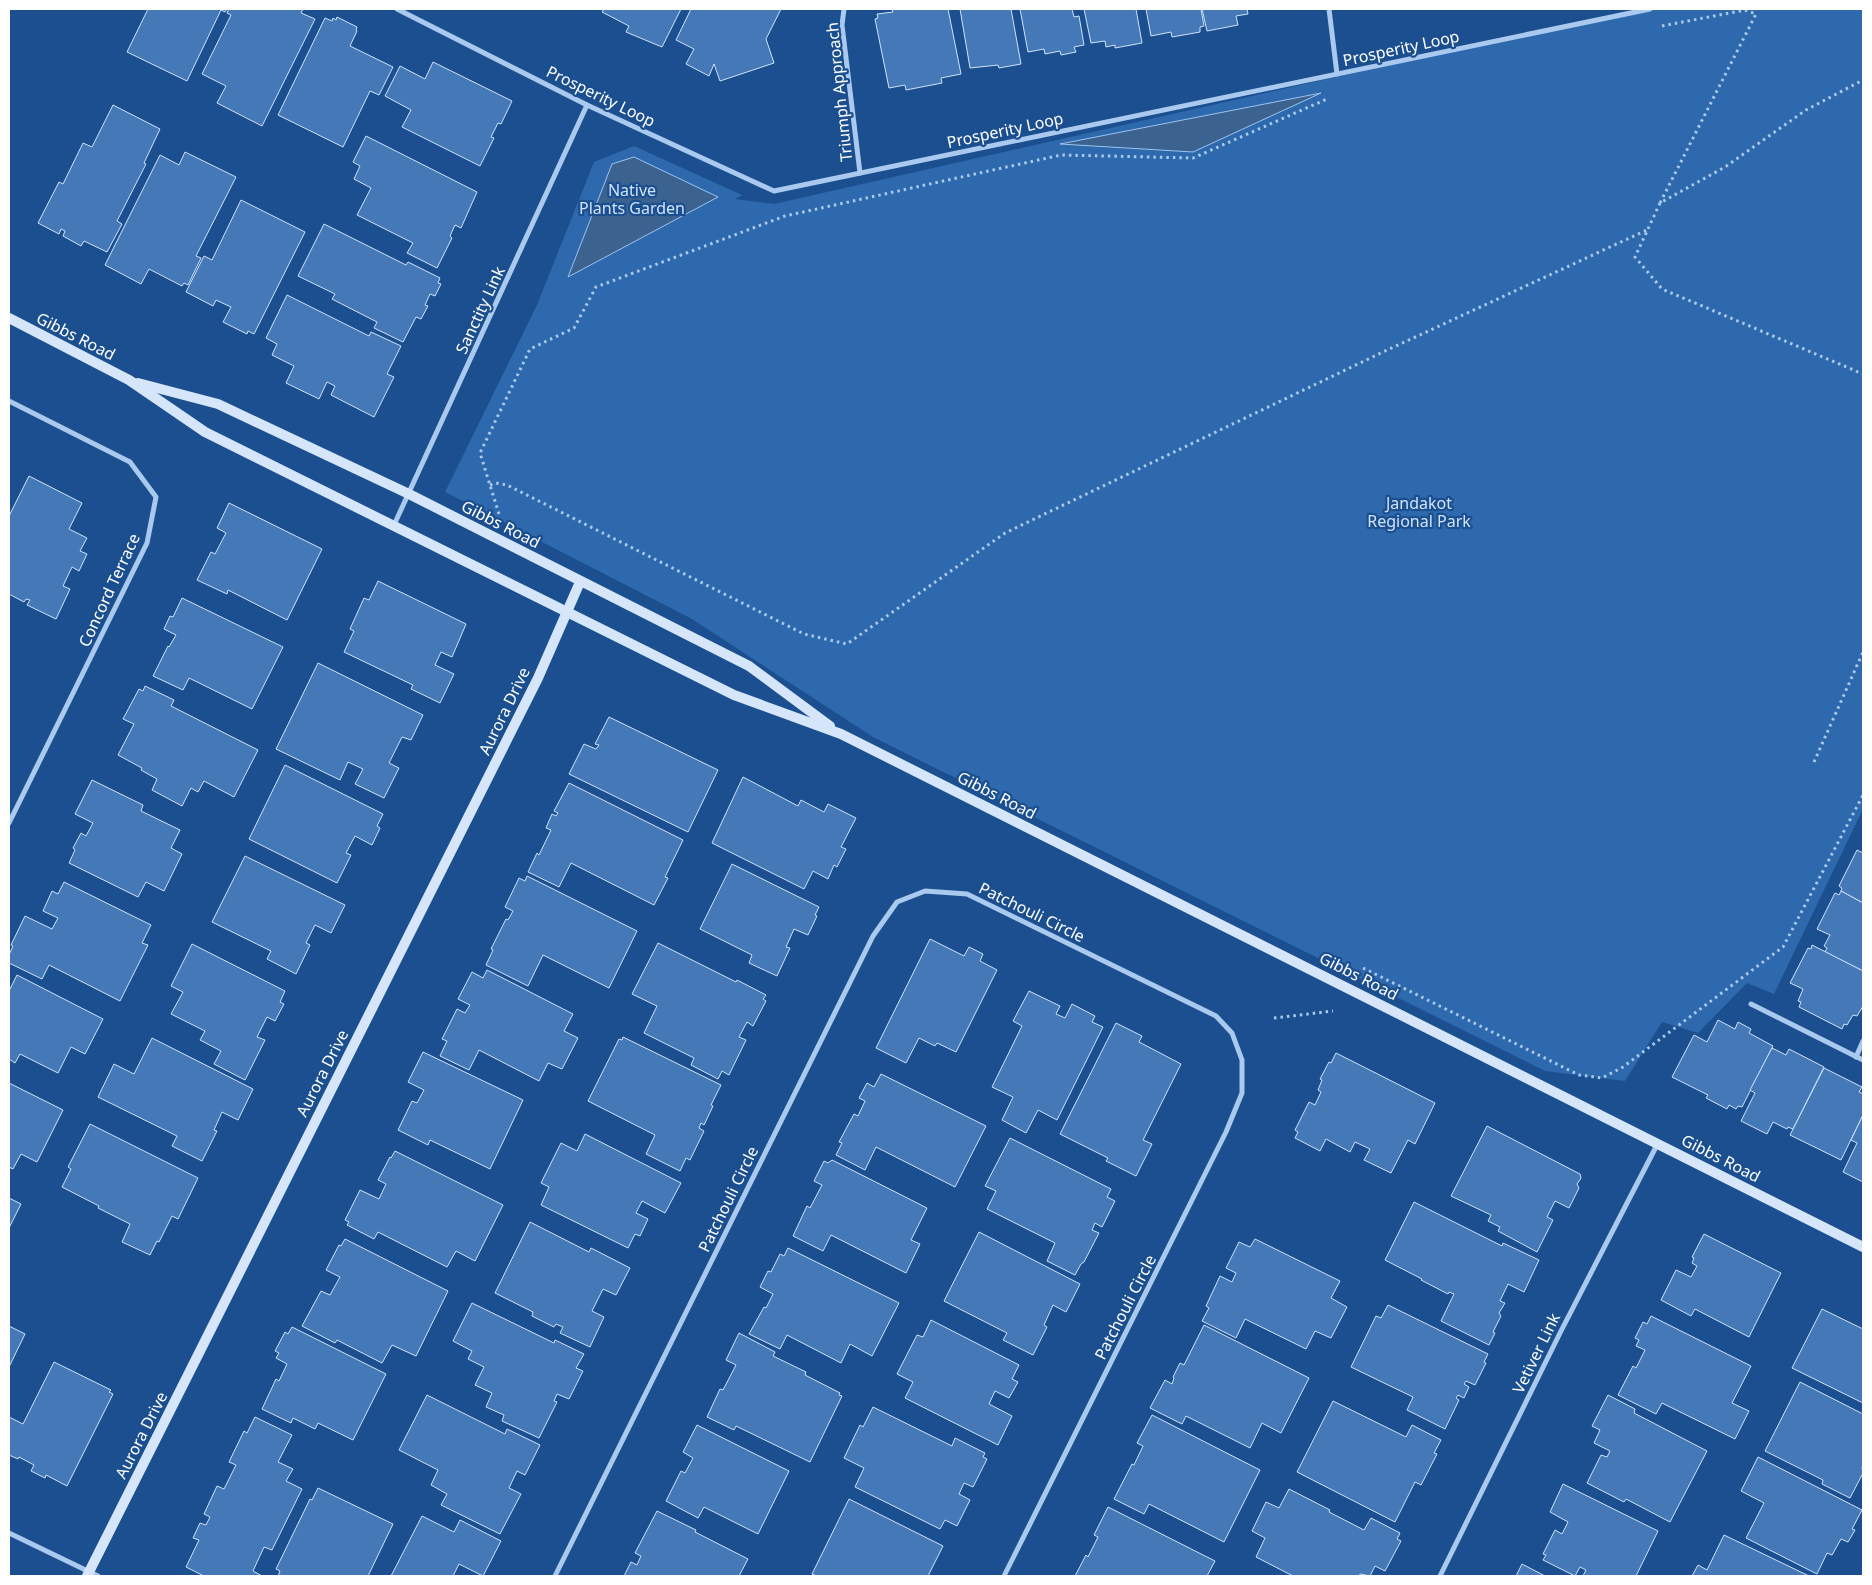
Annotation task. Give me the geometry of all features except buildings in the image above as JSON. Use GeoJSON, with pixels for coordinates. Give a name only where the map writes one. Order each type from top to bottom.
{"type":"FeatureCollection","features":[{"type":"Feature","properties":{"kind":"main road","name":"Gibbs Road"},"geometry":{"type":"LineString","coordinates":[[9,318],[129,380],[205,432],[734,695],[841,734],[1863,1247]]}},
{"type":"Feature","properties":{"kind":"main road","name":"Gibbs Road"},"geometry":{"type":"LineString","coordinates":[[129,380],[218,404],[409,494],[749,666],[841,734]]}},
{"type":"Feature","properties":{"kind":"main road","name":"Aurora Drive"},"geometry":{"type":"LineString","coordinates":[[91,1575],[538,678],[580,582]]}},
{"type":"Feature","properties":{"kind":"street","name":"Prosperity Loop"},"geometry":{"type":"LineString","coordinates":[[397,9],[587,105],[774,191],[1650,9]]}},
{"type":"Feature","properties":{"kind":"street","name":"Triumph Approach"},"geometry":{"type":"LineString","coordinates":[[844,9],[842,25],[860,173]]}},
{"type":"Feature","properties":{"kind":"street"},"geometry":{"type":"LineString","coordinates":[[1329,9],[1337,74]]}},
{"type":"Feature","properties":{"kind":"street","name":"Sanctity Link"},"geometry":{"type":"LineString","coordinates":[[394,525],[587,105]]}},
{"type":"Feature","properties":{"kind":"street","name":"Concord Terrace"},"geometry":{"type":"LineString","coordinates":[[9,401],[130,462],[156,497],[147,543],[9,823]]}},
{"type":"Feature","properties":{"kind":"street","name":"Patchouli Circle"},"geometry":{"type":"LineString","coordinates":[[555,1576],[873,936],[896,902],[925,891],[967,894],[1216,1016],[1232,1033],[1242,1060],[1242,1093],[1226,1132],[1004,1576]]}},
{"type":"Feature","properties":{"kind":"street"},"geometry":{"type":"LineString","coordinates":[[1751,1004],[1863,1060]]}},
{"type":"Feature","properties":{"kind":"street"},"geometry":{"type":"LineString","coordinates":[[1856,1056],[1863,1041]]}},
{"type":"Feature","properties":{"kind":"street","name":"Vetiver Link"},"geometry":{"type":"LineString","coordinates":[[1440,1576],[1561,1331],[1658,1143]]}},
{"type":"Feature","properties":{"kind":"street"},"geometry":{"type":"LineString","coordinates":[[9,1533],[91,1575]]}},
{"type":"Feature","properties":{"kind":"path"},"geometry":{"type":"LineString","coordinates":[[1658,27],[1745,10],[1756,14],[1660,203],[1635,257],[1662,289],[1863,374]]}},
{"type":"Feature","properties":{"kind":"path"},"geometry":{"type":"LineString","coordinates":[[1660,203],[1726,167],[1806,110],[1863,80]]}},
{"type":"Feature","properties":{"kind":"path"},"geometry":{"type":"LineString","coordinates":[[508,519],[499,514],[480,452],[530,349],[574,328],[596,287],[784,216],[1061,155],[1193,158],[1333,96]]}},
{"type":"Feature","properties":{"kind":"path"},"geometry":{"type":"LineString","coordinates":[[490,485],[496,483],[507,484],[804,634],[847,644],[1005,533],[1383,352],[1649,229]]}},
{"type":"Feature","properties":{"kind":"path"},"geometry":{"type":"LineString","coordinates":[[1814,762],[1863,652]]}},
{"type":"Feature","properties":{"kind":"path"},"geometry":{"type":"LineString","coordinates":[[1358,965],[1579,1075],[1602,1078],[1623,1067],[1783,947],[1863,796]]}},
{"type":"Feature","properties":{"kind":"path"},"geometry":{"type":"LineString","coordinates":[[1274,1018],[1333,1011]]}},
{"type":"Feature","properties":{"kind":"green space","name":"Jandakot Regional Park"},"geometry":{"type":"Polygon","coordinates":[[[1637,9],[1863,9],[1863,809],[1774,994],[1747,983],[1698,1033],[1662,1022],[1625,1081],[1545,1071],[873,737],[692,619],[445,492],[537,305],[594,162],[634,146],[742,195],[735,199],[774,204],[1637,9]]]}},
{"type":"Feature","properties":{"kind":"shaded area"},"geometry":{"type":"Polygon","coordinates":[[[1321,93],[1193,152],[1060,144],[1321,93]]]}},
{"type":"Feature","properties":{"kind":"shaded area"},"geometry":{"type":"Polygon","coordinates":[[[634,157],[718,197],[568,277],[612,164],[634,157]]]}},
{"type":"Feature","properties":{"kind":"park label","name":"Native Plants Garden"},"geometry":{"type":"Point","coordinates":[632,199]}}]}
